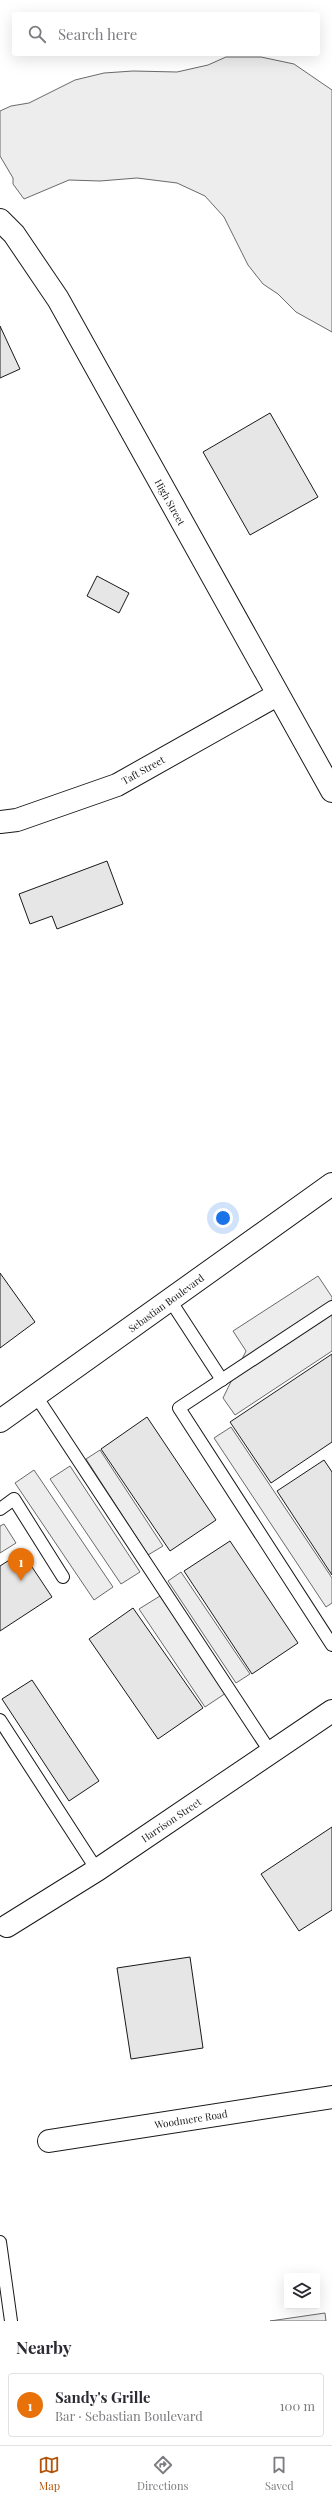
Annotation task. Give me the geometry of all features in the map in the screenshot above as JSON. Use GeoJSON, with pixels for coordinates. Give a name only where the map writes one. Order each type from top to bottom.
{"type":"FeatureCollection","features":[{"type":"Feature","properties":{"kind":"street","name":"High Street"},"geometry":{"type":"LineString","coordinates":[[0,220],[14,234],[58,299],[277,695],[332,791]]}},
{"type":"Feature","properties":{"kind":"street","name":"Taft Street"},"geometry":{"type":"LineString","coordinates":[[0,822],[16,820],[117,785],[277,695]]}},
{"type":"Feature","properties":{"kind":"street","name":"Sebastian Boulevard"},"geometry":{"type":"LineString","coordinates":[[0,1421],[332,1184]]}},
{"type":"Feature","properties":{"kind":"street","name":"Harrison Street"},"geometry":{"type":"LineString","coordinates":[[3,1926],[98,1870],[332,1711]]}},
{"type":"Feature","properties":{"kind":"street","name":"Woodmere Road"},"geometry":{"type":"LineString","coordinates":[[49,2141],[332,2097]]}},
{"type":"Feature","properties":{"kind":"lane"},"geometry":{"type":"LineString","coordinates":[[170,1300],[222,1380]]}},
{"type":"Feature","properties":{"kind":"lane"},"geometry":{"type":"LineString","coordinates":[[332,1306],[179,1408],[332,1645]]}},
{"type":"Feature","properties":{"kind":"lane"},"geometry":{"type":"LineString","coordinates":[[36,1396],[271,1753]]}},
{"type":"Feature","properties":{"kind":"lane"},"geometry":{"type":"LineString","coordinates":[[0,1509],[14,1499],[63,1577]]}},
{"type":"Feature","properties":{"kind":"lane"},"geometry":{"type":"LineString","coordinates":[[0,1720],[98,1870]]}},
{"type":"Feature","properties":{"kind":"lane"},"geometry":{"type":"LineString","coordinates":[[0,2242],[3,2290],[11,2321]]}},
{"type":"Feature","properties":{"kind":"shaded area"},"geometry":{"type":"Polygon","coordinates":[[[226,57],[261,57],[294,64],[332,90],[332,332],[296,312],[278,294],[263,284],[248,265],[224,217],[205,196],[177,183],[137,178],[100,181],[69,180],[24,199],[13,184],[13,178],[0,156],[0,111],[11,106],[29,103],[75,80],[104,73],[133,71],[177,72],[208,65],[226,57]]]}},
{"type":"Feature","properties":{"kind":"shaded area"},"geometry":{"type":"Polygon","coordinates":[[[318,1276],[332,1297],[332,1351],[235,1415],[223,1398],[246,1351],[233,1331],[318,1276]]]}},
{"type":"Feature","properties":{"kind":"shaded area"},"geometry":{"type":"Polygon","coordinates":[[[231,1427],[332,1578],[332,1603],[326,1607],[214,1438],[231,1427]]]}},
{"type":"Feature","properties":{"kind":"shaded area"},"geometry":{"type":"Polygon","coordinates":[[[100,1450],[163,1546],[148,1555],[86,1459],[100,1450]]]}},
{"type":"Feature","properties":{"kind":"shaded area"},"geometry":{"type":"Polygon","coordinates":[[[70,1466],[140,1572],[121,1584],[50,1479],[70,1466]]]}},
{"type":"Feature","properties":{"kind":"shaded area"},"geometry":{"type":"Polygon","coordinates":[[[34,1470],[113,1587],[94,1600],[15,1483],[34,1470]]]}},
{"type":"Feature","properties":{"kind":"shaded area"},"geometry":{"type":"Polygon","coordinates":[[[4,1524],[16,1543],[0,1553],[0,1526],[4,1524]]]}},
{"type":"Feature","properties":{"kind":"shaded area"},"geometry":{"type":"Polygon","coordinates":[[[181,1572],[250,1674],[236,1683],[168,1581],[181,1572]]]}},
{"type":"Feature","properties":{"kind":"shaded area"},"geometry":{"type":"Polygon","coordinates":[[[160,1596],[226,1693],[205,1707],[139,1609],[160,1596]]]}},
{"type":"Feature","properties":{"kind":"shaded area"},"geometry":{"type":"Polygon","coordinates":[[[325,2313],[326,2321],[270,2321],[325,2313]]]}},
{"type":"Feature","properties":{"kind":"building"},"geometry":{"type":"Polygon","coordinates":[[[0,326],[20,369],[0,378],[0,326]]]}},
{"type":"Feature","properties":{"kind":"building"},"geometry":{"type":"Polygon","coordinates":[[[270,413],[318,497],[250,535],[203,452],[270,413]]]}},
{"type":"Feature","properties":{"kind":"building"},"geometry":{"type":"Polygon","coordinates":[[[97,576],[129,593],[119,613],[87,596],[97,576]]]}},
{"type":"Feature","properties":{"kind":"building"},"geometry":{"type":"Polygon","coordinates":[[[107,861],[123,904],[57,929],[52,916],[30,924],[19,894],[107,861]]]}},
{"type":"Feature","properties":{"kind":"building"},"geometry":{"type":"Polygon","coordinates":[[[0,1273],[35,1322],[0,1348],[0,1273]]]}},
{"type":"Feature","properties":{"kind":"building"},"geometry":{"type":"Polygon","coordinates":[[[332,1354],[332,1442],[271,1483],[230,1422],[332,1354]]]}},
{"type":"Feature","properties":{"kind":"building"},"geometry":{"type":"Polygon","coordinates":[[[147,1417],[216,1520],[170,1551],[101,1449],[147,1417]]]}},
{"type":"Feature","properties":{"kind":"building"},"geometry":{"type":"Polygon","coordinates":[[[324,1460],[332,1472],[332,1575],[277,1491],[324,1460]]]}},
{"type":"Feature","properties":{"kind":"building"},"geometry":{"type":"Polygon","coordinates":[[[230,1541],[298,1643],[252,1674],[184,1571],[230,1541]]]}},
{"type":"Feature","properties":{"kind":"building"},"geometry":{"type":"Polygon","coordinates":[[[22,1552],[52,1597],[0,1631],[0,1566],[22,1552]]]}},
{"type":"Feature","properties":{"kind":"building"},"geometry":{"type":"Polygon","coordinates":[[[133,1608],[203,1708],[158,1739],[89,1639],[133,1608]]]}},
{"type":"Feature","properties":{"kind":"building"},"geometry":{"type":"Polygon","coordinates":[[[32,1680],[99,1781],[69,1801],[2,1699],[32,1680]]]}},
{"type":"Feature","properties":{"kind":"building"},"geometry":{"type":"Polygon","coordinates":[[[332,1827],[332,1910],[299,1931],[261,1874],[332,1827]]]}},
{"type":"Feature","properties":{"kind":"building"},"geometry":{"type":"Polygon","coordinates":[[[190,1957],[203,2048],[131,2059],[117,1968],[190,1957]]]}},
{"type":"Feature","properties":{"kind":"place","name":"Sandy's Grille"},"geometry":{"type":"Point","coordinates":[21,1581]}}]}
